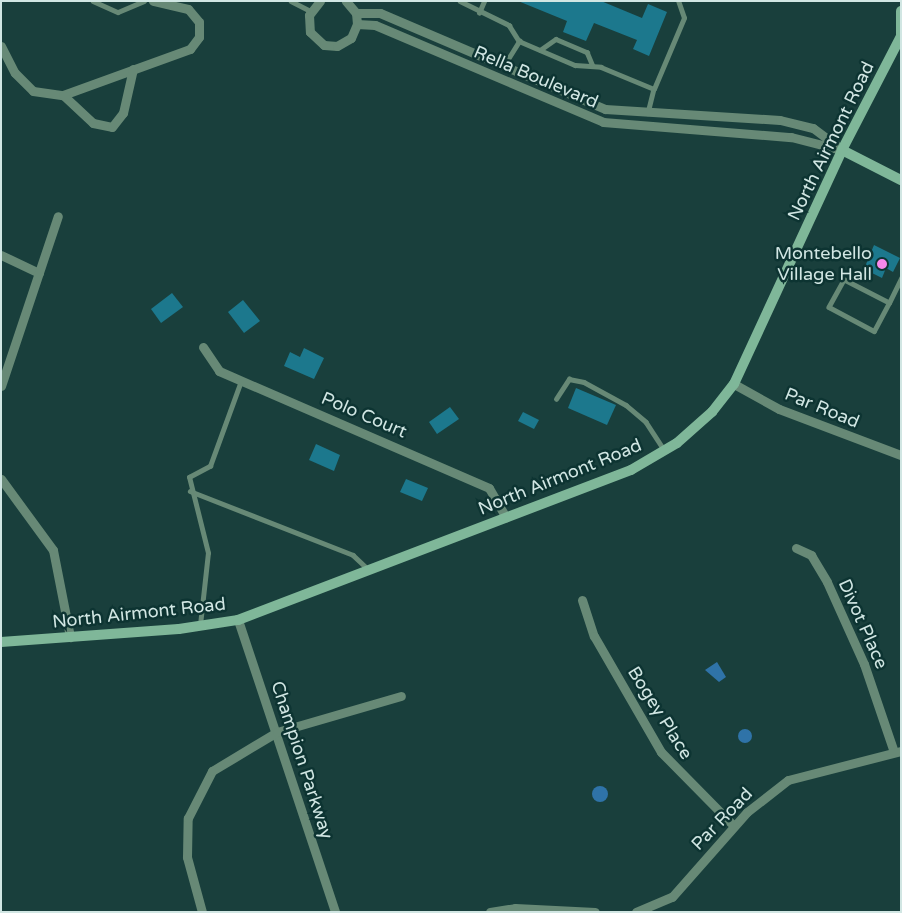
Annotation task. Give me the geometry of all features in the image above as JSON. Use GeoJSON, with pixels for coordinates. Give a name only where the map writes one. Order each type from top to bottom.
{"type":"FeatureCollection","features":[{"type":"Feature","properties":{"kind":"street"},"geometry":{"type":"LineString","coordinates":[[1,46],[6,64],[33,91],[63,95],[190,49],[199,37],[200,22],[188,10],[153,1]]}},
{"type":"Feature","properties":{"kind":"street"},"geometry":{"type":"LineString","coordinates":[[320,1],[311,11],[310,32],[324,45],[345,43],[357,24],[356,13],[346,1]]}},
{"type":"Feature","properties":{"kind":"street","name":"North Airmont Road"},"geometry":{"type":"LineString","coordinates":[[1,642],[200,627],[238,620],[367,568],[631,470],[665,451],[697,428],[734,384],[842,150],[901,35],[901,11]]}},
{"type":"Feature","properties":{"kind":"street","name":"Rella Boulevard"},"geometry":{"type":"LineString","coordinates":[[356,13],[380,13],[503,68],[607,110],[648,114],[780,120],[813,128],[842,150]]}},
{"type":"Feature","properties":{"kind":"street","name":"Rella Boulevard"},"geometry":{"type":"LineString","coordinates":[[357,24],[375,25],[603,122],[699,128],[791,137],[842,150]]}},
{"type":"Feature","properties":{"kind":"street","name":"Rella Boulevard"},"geometry":{"type":"LineString","coordinates":[[457,61],[462,50]]}},
{"type":"Feature","properties":{"kind":"street"},"geometry":{"type":"LineString","coordinates":[[63,95],[92,123],[112,127],[123,113],[134,69]]}},
{"type":"Feature","properties":{"kind":"street","name":"Rella Boulevard"},"geometry":{"type":"LineString","coordinates":[[603,122],[607,110]]}},
{"type":"Feature","properties":{"kind":"street"},"geometry":{"type":"LineString","coordinates":[[699,116],[699,128]]}},
{"type":"Feature","properties":{"kind":"street"},"geometry":{"type":"LineString","coordinates":[[842,150],[901,180]]}},
{"type":"Feature","properties":{"kind":"street"},"geometry":{"type":"LineString","coordinates":[[1,386],[58,216]]}},
{"type":"Feature","properties":{"kind":"street"},"geometry":{"type":"LineString","coordinates":[[1,255],[39,273]]}},
{"type":"Feature","properties":{"kind":"street","name":"Polo Court"},"geometry":{"type":"LineString","coordinates":[[204,348],[219,371],[489,488],[506,518]]}},
{"type":"Feature","properties":{"kind":"street","name":"Par Road"},"geometry":{"type":"LineString","coordinates":[[734,384],[779,409],[901,455]]}},
{"type":"Feature","properties":{"kind":"street"},"geometry":{"type":"LineString","coordinates":[[1,479],[53,550],[70,637]]}},
{"type":"Feature","properties":{"kind":"street","name":"Divot Place"},"geometry":{"type":"LineString","coordinates":[[796,548],[811,555],[827,582],[864,664],[898,752]]}},
{"type":"Feature","properties":{"kind":"street","name":"Bogey Place"},"geometry":{"type":"LineString","coordinates":[[582,600],[594,636],[661,752],[734,826]]}},
{"type":"Feature","properties":{"kind":"street","name":"Champion Parkway"},"geometry":{"type":"LineString","coordinates":[[238,620],[277,732],[335,912]]}},
{"type":"Feature","properties":{"kind":"street"},"geometry":{"type":"LineString","coordinates":[[202,912],[187,857],[188,818],[196,796],[212,771],[229,757],[277,732],[400,696]]}},
{"type":"Feature","properties":{"kind":"street","name":"Par Road"},"geometry":{"type":"LineString","coordinates":[[636,912],[672,897],[734,826],[788,780],[898,752]]}},
{"type":"Feature","properties":{"kind":"street"},"geometry":{"type":"LineString","coordinates":[[490,912],[515,908],[594,912]]}},
{"type":"Feature","properties":{"kind":"lane"},"geometry":{"type":"LineString","coordinates":[[93,1],[118,12],[144,1]]}},
{"type":"Feature","properties":{"kind":"lane"},"geometry":{"type":"LineString","coordinates":[[291,1],[311,11]]}},
{"type":"Feature","properties":{"kind":"lane"},"geometry":{"type":"LineString","coordinates":[[460,1],[479,13],[509,25],[520,41],[575,64],[593,66],[654,89]]}},
{"type":"Feature","properties":{"kind":"lane"},"geometry":{"type":"LineString","coordinates":[[479,13],[484,1]]}},
{"type":"Feature","properties":{"kind":"lane"},"geometry":{"type":"LineString","coordinates":[[648,114],[654,89],[684,18],[678,1]]}},
{"type":"Feature","properties":{"kind":"lane"},"geometry":{"type":"LineString","coordinates":[[540,50],[556,38],[588,52],[593,66]]}},
{"type":"Feature","properties":{"kind":"lane"},"geometry":{"type":"LineString","coordinates":[[503,68],[520,41]]}},
{"type":"Feature","properties":{"kind":"lane"},"geometry":{"type":"LineString","coordinates":[[889,302],[844,280],[829,307],[874,331],[889,302],[901,278]]}},
{"type":"Feature","properties":{"kind":"lane"},"geometry":{"type":"LineString","coordinates":[[556,399],[569,379],[584,382],[626,405],[646,422],[665,451]]}},
{"type":"Feature","properties":{"kind":"lane"},"geometry":{"type":"LineString","coordinates":[[200,627],[208,553],[190,492],[189,477],[206,470],[214,459],[240,380]]}},
{"type":"Feature","properties":{"kind":"lane"},"geometry":{"type":"LineString","coordinates":[[190,492],[353,555],[367,568]]}},
{"type":"Feature","properties":{"kind":"water"},"geometry":{"type":"Polygon","coordinates":[[[717,662],[726,677],[719,682],[705,670],[717,662]]]}},
{"type":"Feature","properties":{"kind":"water"},"geometry":{"type":"Polygon","coordinates":[[[742,729],[748,729],[752,736],[748,743],[742,743],[738,739],[738,733],[742,729]]]}},
{"type":"Feature","properties":{"kind":"water"},"geometry":{"type":"Polygon","coordinates":[[[600,786],[608,794],[600,802],[592,794],[600,786]]]}},
{"type":"Feature","properties":{"kind":"building"},"geometry":{"type":"Polygon","coordinates":[[[518,1],[601,1],[642,18],[648,4],[667,12],[649,56],[633,49],[637,40],[594,23],[586,41],[563,32],[567,21],[518,1]]]}},
{"type":"Feature","properties":{"kind":"building","name":"Montebello Village Hall"},"geometry":{"type":"Polygon","coordinates":[[[874,245],[900,258],[893,272],[886,268],[882,278],[864,269],[874,245]]]}},
{"type":"Feature","properties":{"kind":"building"},"geometry":{"type":"Polygon","coordinates":[[[172,293],[183,307],[161,323],[151,309],[172,293]]]}},
{"type":"Feature","properties":{"kind":"building"},"geometry":{"type":"Polygon","coordinates":[[[243,300],[260,321],[244,333],[228,312],[243,300]]]}},
{"type":"Feature","properties":{"kind":"building"},"geometry":{"type":"Polygon","coordinates":[[[304,348],[324,358],[314,379],[284,366],[290,352],[300,357],[304,348]]]}},
{"type":"Feature","properties":{"kind":"building"},"geometry":{"type":"Polygon","coordinates":[[[576,388],[616,405],[607,425],[568,408],[576,388]]]}},
{"type":"Feature","properties":{"kind":"building"},"geometry":{"type":"Polygon","coordinates":[[[450,407],[459,419],[437,434],[429,422],[450,407]]]}},
{"type":"Feature","properties":{"kind":"building"},"geometry":{"type":"Polygon","coordinates":[[[523,412],[539,420],[534,429],[518,421],[523,412]]]}},
{"type":"Feature","properties":{"kind":"building"},"geometry":{"type":"Polygon","coordinates":[[[316,444],[340,455],[334,471],[309,460],[316,444]]]}},
{"type":"Feature","properties":{"kind":"building"},"geometry":{"type":"Polygon","coordinates":[[[406,479],[428,488],[422,501],[400,492],[406,479]]]}},
{"type":"Feature","properties":{"kind":"place","name":"Montebello Village Hall"},"geometry":{"type":"Point","coordinates":[882,264]}}]}
